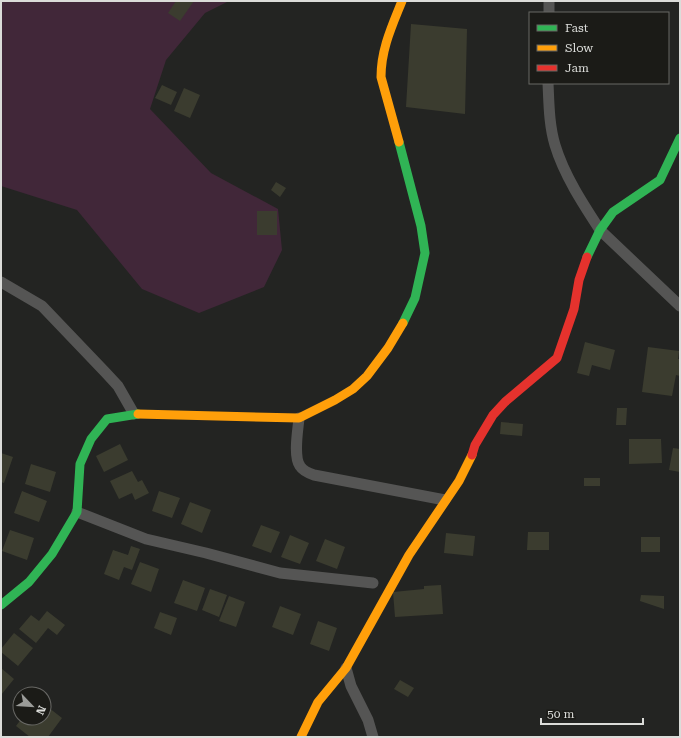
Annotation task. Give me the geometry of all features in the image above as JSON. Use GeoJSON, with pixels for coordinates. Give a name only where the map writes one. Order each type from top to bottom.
{"type":"FeatureCollection","features":[{"type":"Feature","properties":{"kind":"street"},"geometry":{"type":"LineString","coordinates":[[1,605],[29,582],[52,554],[77,512],[80,464],[91,439],[107,419],[134,414],[299,418],[353,389],[366,376],[388,348],[403,323],[415,298],[425,253],[421,226],[381,77],[380,65],[382,53],[402,1]]}},
{"type":"Feature","properties":{"kind":"street"},"geometry":{"type":"LineString","coordinates":[[549,1],[549,12]]}},
{"type":"Feature","properties":{"kind":"street"},"geometry":{"type":"LineString","coordinates":[[548,84],[549,112],[555,144],[565,170],[600,230],[680,306]]}},
{"type":"Feature","properties":{"kind":"street"},"geometry":{"type":"LineString","coordinates":[[301,737],[318,702],[346,668],[409,555],[464,473],[471,459],[475,445],[493,415],[505,402],[557,358],[574,309],[579,280],[588,253],[600,230],[613,212],[660,180],[680,138]]}},
{"type":"Feature","properties":{"kind":"street"},"geometry":{"type":"LineString","coordinates":[[1,282],[42,306],[118,386],[134,414]]}},
{"type":"Feature","properties":{"kind":"street"},"geometry":{"type":"LineString","coordinates":[[299,418],[296,454],[298,463],[305,471],[314,475],[445,500]]}},
{"type":"Feature","properties":{"kind":"street"},"geometry":{"type":"LineString","coordinates":[[77,512],[146,539],[280,573],[373,582]]}},
{"type":"Feature","properties":{"kind":"street"},"geometry":{"type":"LineString","coordinates":[[346,668],[351,686],[368,720],[373,737]]}},
{"type":"Feature","properties":{"kind":"shaded area"},"geometry":{"type":"Polygon","coordinates":[[[1,1],[229,1],[205,13],[166,60],[150,109],[211,173],[278,209],[282,250],[264,287],[199,313],[142,289],[77,210],[1,186],[1,1]]]}},
{"type":"Feature","properties":{"kind":"building"},"geometry":{"type":"Polygon","coordinates":[[[176,1],[194,1],[180,21],[168,13],[176,1]]]}},
{"type":"Feature","properties":{"kind":"building"},"geometry":{"type":"Polygon","coordinates":[[[411,24],[467,29],[465,114],[406,107],[411,24]]]}},
{"type":"Feature","properties":{"kind":"building"},"geometry":{"type":"Polygon","coordinates":[[[162,85],[177,92],[171,105],[155,98],[162,85]]]}},
{"type":"Feature","properties":{"kind":"building"},"geometry":{"type":"Polygon","coordinates":[[[184,88],[200,95],[190,118],[174,111],[184,88]]]}},
{"type":"Feature","properties":{"kind":"building"},"geometry":{"type":"Polygon","coordinates":[[[276,182],[286,188],[280,197],[271,190],[276,182]]]}},
{"type":"Feature","properties":{"kind":"building"},"geometry":{"type":"Polygon","coordinates":[[[257,211],[277,211],[277,235],[257,235],[257,211]]]}},
{"type":"Feature","properties":{"kind":"building"},"geometry":{"type":"Polygon","coordinates":[[[585,342],[615,350],[610,370],[592,365],[589,376],[577,373],[585,342]]]}},
{"type":"Feature","properties":{"kind":"building"},"geometry":{"type":"Polygon","coordinates":[[[648,347],[679,351],[678,359],[680,359],[680,376],[676,375],[672,396],[642,392],[648,347]]]}},
{"type":"Feature","properties":{"kind":"building"},"geometry":{"type":"Polygon","coordinates":[[[617,408],[627,408],[626,425],[616,425],[617,408]]]}},
{"type":"Feature","properties":{"kind":"building"},"geometry":{"type":"Polygon","coordinates":[[[501,422],[523,424],[522,436],[500,434],[501,422]]]}},
{"type":"Feature","properties":{"kind":"building"},"geometry":{"type":"Polygon","coordinates":[[[629,439],[661,439],[662,463],[629,464],[629,439]]]}},
{"type":"Feature","properties":{"kind":"building"},"geometry":{"type":"Polygon","coordinates":[[[120,444],[128,460],[104,472],[96,456],[120,444]]]}},
{"type":"Feature","properties":{"kind":"building"},"geometry":{"type":"Polygon","coordinates":[[[673,448],[680,449],[680,472],[669,470],[673,448]]]}},
{"type":"Feature","properties":{"kind":"building"},"geometry":{"type":"Polygon","coordinates":[[[1,453],[13,457],[4,483],[1,482],[1,453]]]}},
{"type":"Feature","properties":{"kind":"building"},"geometry":{"type":"Polygon","coordinates":[[[31,464],[56,472],[50,492],[25,484],[31,464]]]}},
{"type":"Feature","properties":{"kind":"building"},"geometry":{"type":"Polygon","coordinates":[[[132,471],[138,482],[142,480],[149,493],[135,500],[132,493],[119,499],[110,481],[132,471]]]}},
{"type":"Feature","properties":{"kind":"building"},"geometry":{"type":"Polygon","coordinates":[[[584,478],[600,478],[600,486],[584,486],[584,478]]]}},
{"type":"Feature","properties":{"kind":"building"},"geometry":{"type":"Polygon","coordinates":[[[22,491],[47,501],[39,522],[14,513],[22,491]]]}},
{"type":"Feature","properties":{"kind":"building"},"geometry":{"type":"Polygon","coordinates":[[[159,491],[180,498],[172,518],[152,511],[159,491]]]}},
{"type":"Feature","properties":{"kind":"building"},"geometry":{"type":"Polygon","coordinates":[[[190,502],[211,510],[202,533],[181,524],[190,502]]]}},
{"type":"Feature","properties":{"kind":"building"},"geometry":{"type":"Polygon","coordinates":[[[261,525],[280,532],[271,553],[252,546],[261,525]]]}},
{"type":"Feature","properties":{"kind":"building"},"geometry":{"type":"Polygon","coordinates":[[[10,530],[34,538],[27,560],[2,551],[10,530]]]}},
{"type":"Feature","properties":{"kind":"building"},"geometry":{"type":"Polygon","coordinates":[[[528,532],[549,532],[549,550],[527,550],[528,532]]]}},
{"type":"Feature","properties":{"kind":"building"},"geometry":{"type":"Polygon","coordinates":[[[446,533],[475,536],[473,556],[444,553],[446,533]]]}},
{"type":"Feature","properties":{"kind":"building"},"geometry":{"type":"Polygon","coordinates":[[[290,535],[309,543],[300,564],[281,557],[290,535]]]}},
{"type":"Feature","properties":{"kind":"building"},"geometry":{"type":"Polygon","coordinates":[[[641,537],[660,537],[660,552],[641,552],[641,537]]]}},
{"type":"Feature","properties":{"kind":"building"},"geometry":{"type":"Polygon","coordinates":[[[325,539],[345,547],[337,569],[316,561],[325,539]]]}},
{"type":"Feature","properties":{"kind":"building"},"geometry":{"type":"Polygon","coordinates":[[[131,546],[140,549],[132,570],[124,567],[119,580],[104,574],[113,550],[128,555],[131,546]]]}},
{"type":"Feature","properties":{"kind":"building"},"geometry":{"type":"Polygon","coordinates":[[[140,562],[159,569],[151,592],[131,584],[140,562]]]}},
{"type":"Feature","properties":{"kind":"building"},"geometry":{"type":"Polygon","coordinates":[[[183,580],[205,588],[197,611],[174,603],[183,580]]]}},
{"type":"Feature","properties":{"kind":"building"},"geometry":{"type":"Polygon","coordinates":[[[441,585],[443,614],[395,617],[393,592],[424,589],[424,586],[441,585]]]}},
{"type":"Feature","properties":{"kind":"building"},"geometry":{"type":"Polygon","coordinates":[[[210,589],[227,595],[219,617],[202,610],[210,589]]]}},
{"type":"Feature","properties":{"kind":"building"},"geometry":{"type":"Polygon","coordinates":[[[641,595],[664,596],[664,609],[640,601],[641,595]]]}},
{"type":"Feature","properties":{"kind":"building"},"geometry":{"type":"Polygon","coordinates":[[[229,596],[245,602],[236,627],[219,621],[229,596]]]}},
{"type":"Feature","properties":{"kind":"building"},"geometry":{"type":"Polygon","coordinates":[[[280,606],[301,614],[293,635],[272,627],[280,606]]]}},
{"type":"Feature","properties":{"kind":"building"},"geometry":{"type":"Polygon","coordinates":[[[47,611],[65,625],[57,635],[48,628],[36,643],[19,629],[31,615],[39,621],[47,611]]]}},
{"type":"Feature","properties":{"kind":"building"},"geometry":{"type":"Polygon","coordinates":[[[160,612],[177,618],[171,635],[154,628],[160,612]]]}},
{"type":"Feature","properties":{"kind":"building"},"geometry":{"type":"Polygon","coordinates":[[[318,621],[337,628],[329,651],[310,644],[318,621]]]}},
{"type":"Feature","properties":{"kind":"building"},"geometry":{"type":"Polygon","coordinates":[[[14,633],[33,648],[18,666],[1,652],[1,649],[14,633]]]}},
{"type":"Feature","properties":{"kind":"building"},"geometry":{"type":"Polygon","coordinates":[[[1,668],[14,679],[1,695],[1,668]]]}},
{"type":"Feature","properties":{"kind":"building"},"geometry":{"type":"Polygon","coordinates":[[[400,680],[414,688],[408,697],[394,689],[400,680]]]}},
{"type":"Feature","properties":{"kind":"building"},"geometry":{"type":"Polygon","coordinates":[[[52,710],[62,718],[48,737],[30,737],[16,726],[52,726],[52,710]]]}},
{"type":"Feature","properties":{"kind":"traffic: fast"},"geometry":{"type":"LineString","coordinates":[[587,257],[600,230],[613,212],[660,180],[680,138]]}},
{"type":"Feature","properties":{"kind":"traffic: fast"},"geometry":{"type":"LineString","coordinates":[[399,142],[421,226],[425,253],[415,298],[403,323]]}},
{"type":"Feature","properties":{"kind":"traffic: fast"},"geometry":{"type":"LineString","coordinates":[[1,605],[29,582],[52,554],[77,512],[80,464],[91,439],[107,419],[138,414]]}},
{"type":"Feature","properties":{"kind":"traffic: slow"},"geometry":{"type":"LineString","coordinates":[[399,142],[381,77],[381,67],[385,47],[402,1]]}},
{"type":"Feature","properties":{"kind":"traffic: slow"},"geometry":{"type":"LineString","coordinates":[[138,414],[299,418],[353,389],[367,376],[388,348],[403,323]]}},
{"type":"Feature","properties":{"kind":"traffic: slow"},"geometry":{"type":"LineString","coordinates":[[301,737],[318,702],[346,668],[409,555],[459,481],[472,455]]}},
{"type":"Feature","properties":{"kind":"traffic: jam"},"geometry":{"type":"LineString","coordinates":[[472,455],[475,445],[493,415],[505,402],[557,358],[574,309],[579,280],[587,257]]}}]}
